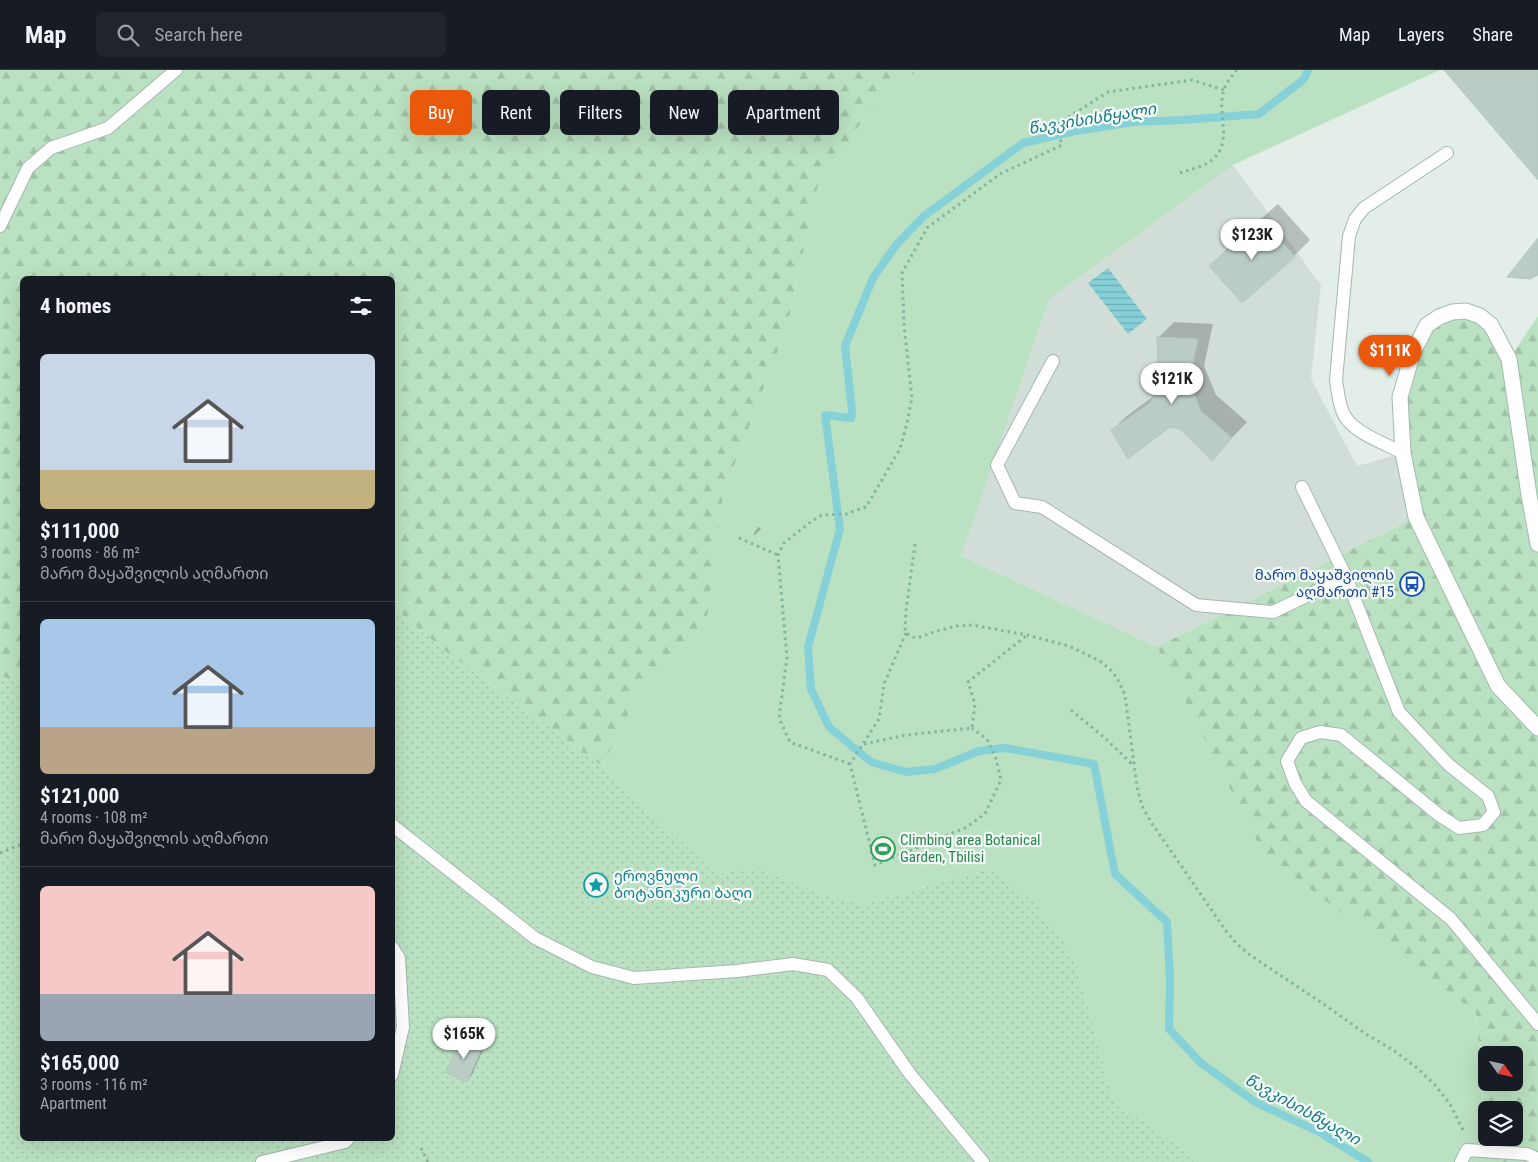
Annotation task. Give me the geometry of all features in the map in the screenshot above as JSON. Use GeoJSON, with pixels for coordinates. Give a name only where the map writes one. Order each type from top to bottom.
{"type":"FeatureCollection","features":[{"type":"Feature","properties":{"kind":"main road"},"geometry":{"type":"LineString","coordinates":[[1538,544],[1509,359],[1491,325],[1480,316],[1466,311],[1452,312],[1439,316],[1428,326],[1413,352],[1400,397],[1403,453],[1416,516],[1498,686],[1538,728]]}},
{"type":"Feature","properties":{"kind":"lane"},"geometry":{"type":"LineString","coordinates":[[0,226],[28,168],[51,148],[108,128],[176,70]]}},
{"type":"Feature","properties":{"kind":"lane"},"geometry":{"type":"LineString","coordinates":[[1403,453],[1355,428],[1345,417],[1341,403],[1336,380],[1349,236],[1354,219],[1364,208],[1447,153]]}},
{"type":"Feature","properties":{"kind":"lane"},"geometry":{"type":"LineString","coordinates":[[1053,361],[997,465],[1015,503],[1042,507],[1196,605],[1273,612],[1346,577]]}},
{"type":"Feature","properties":{"kind":"lane"},"geometry":{"type":"LineString","coordinates":[[1302,487],[1346,577],[1399,712],[1449,765],[1488,796],[1494,812],[1483,825],[1459,828],[1439,816],[1341,735],[1320,732],[1300,738],[1287,761],[1295,783],[1306,801],[1451,919],[1538,1024]]}},
{"type":"Feature","properties":{"kind":"lane"},"geometry":{"type":"LineString","coordinates":[[395,827],[535,938],[592,967],[634,978],[737,971],[793,964],[828,970],[857,998],[910,1074],[983,1162]]}},
{"type":"Feature","properties":{"kind":"lane"},"geometry":{"type":"LineString","coordinates":[[395,952],[399,958],[403,1027],[395,1062]]}},
{"type":"Feature","properties":{"kind":"lane"},"geometry":{"type":"LineString","coordinates":[[262,1162],[347,1141]]}},
{"type":"Feature","properties":{"kind":"lane"},"geometry":{"type":"LineString","coordinates":[[1461,1162],[1467,1150],[1506,1157],[1527,1154],[1538,1159]]}},
{"type":"Feature","properties":{"kind":"path"},"geometry":{"type":"LineString","coordinates":[[1180,173],[1212,161],[1220,150],[1224,138],[1222,109],[1224,90],[1237,70]]}},
{"type":"Feature","properties":{"kind":"path"},"geometry":{"type":"LineString","coordinates":[[850,764],[790,742],[779,718],[786,657],[778,555],[784,543],[822,515],[846,514],[866,507],[900,449],[908,423],[912,398],[904,324],[902,273],[927,228],[1000,174],[1062,145],[1056,125],[1108,92],[1192,80],[1224,90]]}},
{"type":"Feature","properties":{"kind":"path"},"geometry":{"type":"LineString","coordinates":[[739,538],[778,555]]}},
{"type":"Feature","properties":{"kind":"path"},"geometry":{"type":"LineString","coordinates":[[863,744],[906,735],[972,728],[987,739],[996,758],[1001,780],[985,814],[965,828],[875,865],[850,764],[879,719],[884,684],[906,633],[906,610],[915,544]]}},
{"type":"Feature","properties":{"kind":"path"},"geometry":{"type":"LineString","coordinates":[[906,633],[917,638],[943,629],[972,625],[1027,635],[1069,646],[1100,661],[1110,669],[1117,678],[1125,695],[1137,787],[1142,806],[1226,931],[1250,955],[1416,1067],[1435,1085],[1450,1104],[1465,1132],[1467,1150]]}},
{"type":"Feature","properties":{"kind":"path"},"geometry":{"type":"LineString","coordinates":[[972,728],[975,704],[968,682],[1027,635]]}},
{"type":"Feature","properties":{"kind":"path"},"geometry":{"type":"LineString","coordinates":[[1071,710],[1106,739],[1134,766]]}},
{"type":"Feature","properties":{"kind":"path"},"geometry":{"type":"LineString","coordinates":[[0,854],[20,845]]}},
{"type":"Feature","properties":{"kind":"path"},"geometry":{"type":"LineString","coordinates":[[421,1148],[428,1162]]}},
{"type":"Feature","properties":{"kind":"shaded area"},"geometry":{"type":"Polygon","coordinates":[[[1233,165],[1321,285],[1311,379],[1357,466],[1403,453],[1416,517],[1157,647],[961,556],[1048,299],[1233,165]]]}},
{"type":"Feature","properties":{"kind":"green space"},"geometry":{"type":"Polygon","coordinates":[[[0,70],[920,70],[894,87],[862,122],[818,185],[787,327],[723,495],[707,619],[640,693],[602,766],[445,651],[395,609],[395,276],[20,276],[20,682],[0,676],[0,70]]]}},
{"type":"Feature","properties":{"kind":"green space"},"geometry":{"type":"Polygon","coordinates":[[[920,70],[1440,70],[1233,165],[1049,299],[961,556],[1157,647],[1264,855],[1476,1013],[1479,1046],[1478,1091],[1482,1091],[1483,1101],[1478,1101],[1478,1146],[1487,1146],[1487,1152],[1478,1162],[1202,1162],[1113,1100],[1074,957],[992,868],[864,904],[829,896],[757,868],[716,874],[602,766],[640,693],[707,619],[723,495],[787,327],[818,185],[862,122],[894,87],[920,70]]]}},
{"type":"Feature","properties":{"kind":"green space"},"geometry":{"type":"Polygon","coordinates":[[[1480,316],[1509,359],[1538,316],[1538,1162],[1478,1162],[1487,1152],[1487,1146],[1523,1146],[1523,1101],[1483,1101],[1482,1091],[1523,1091],[1523,1046],[1479,1046],[1476,1013],[1264,855],[1157,647],[1416,517],[1400,397],[1413,352],[1439,317],[1480,316]]]}},
{"type":"Feature","properties":{"kind":"green space","name":"ეროვნული ბოტანიკური ბაღი"},"geometry":{"type":"Polygon","coordinates":[[[395,609],[445,651],[602,766],[716,874],[757,868],[829,896],[864,904],[992,868],[1036,904],[1074,957],[1113,1100],[1202,1162],[0,1162],[0,676],[20,682],[20,1141],[395,1141],[395,609]]]}},
{"type":"Feature","properties":{"kind":"water"},"geometry":{"type":"Polygon","coordinates":[[[1108,268],[1147,319],[1128,334],[1088,283],[1108,268]]]}},
{"type":"Feature","properties":{"kind":"building"},"geometry":{"type":"Polygon","coordinates":[[[1444,70],[1538,70],[1538,180],[1444,70]]]}},
{"type":"Feature","properties":{"kind":"building"},"geometry":{"type":"Polygon","coordinates":[[[1262,219],[1295,257],[1242,303],[1209,266],[1262,219]]]}},
{"type":"Feature","properties":{"kind":"building"},"geometry":{"type":"Polygon","coordinates":[[[1538,238],[1538,275],[1530,279],[1507,277],[1538,238]]]}},
{"type":"Feature","properties":{"kind":"building"},"geometry":{"type":"Polygon","coordinates":[[[1157,337],[1198,339],[1189,382],[1201,411],[1232,438],[1212,461],[1180,429],[1170,427],[1128,459],[1111,430],[1150,403],[1158,385],[1157,337]]]}},
{"type":"Feature","properties":{"kind":"building"},"geometry":{"type":"Polygon","coordinates":[[[460,1039],[482,1048],[467,1082],[446,1073],[460,1039]]]}},
{"type":"Feature","properties":{"kind":"waterway","name":"წავკისისწყალი"},"geometry":{"type":"LineString","coordinates":[[1308,70],[1304,79],[1259,114],[1134,122],[1075,131],[1023,143],[924,216],[896,245],[873,278],[845,346],[852,410],[851,418],[825,415],[840,529],[808,647],[811,689],[829,727],[871,762],[906,772],[935,769],[979,751],[1005,748],[1094,764],[1115,874],[1167,922],[1170,979],[1169,1029],[1201,1063],[1255,1102],[1321,1133],[1368,1162]]}},
{"type":"Feature","properties":{"kind":"place","name":"მარო მაყაშვილის აღმართი #15"},"geometry":{"type":"Point","coordinates":[1412,584]}},
{"type":"Feature","properties":{"kind":"place","name":"Climbing area Botanical Garden, Tbilisi"},"geometry":{"type":"Point","coordinates":[883,849]}},
{"type":"Feature","properties":{"kind":"place","name":"ეროვნული ბოტანიკური ბაღი"},"geometry":{"type":"Point","coordinates":[596,885]}}]}
